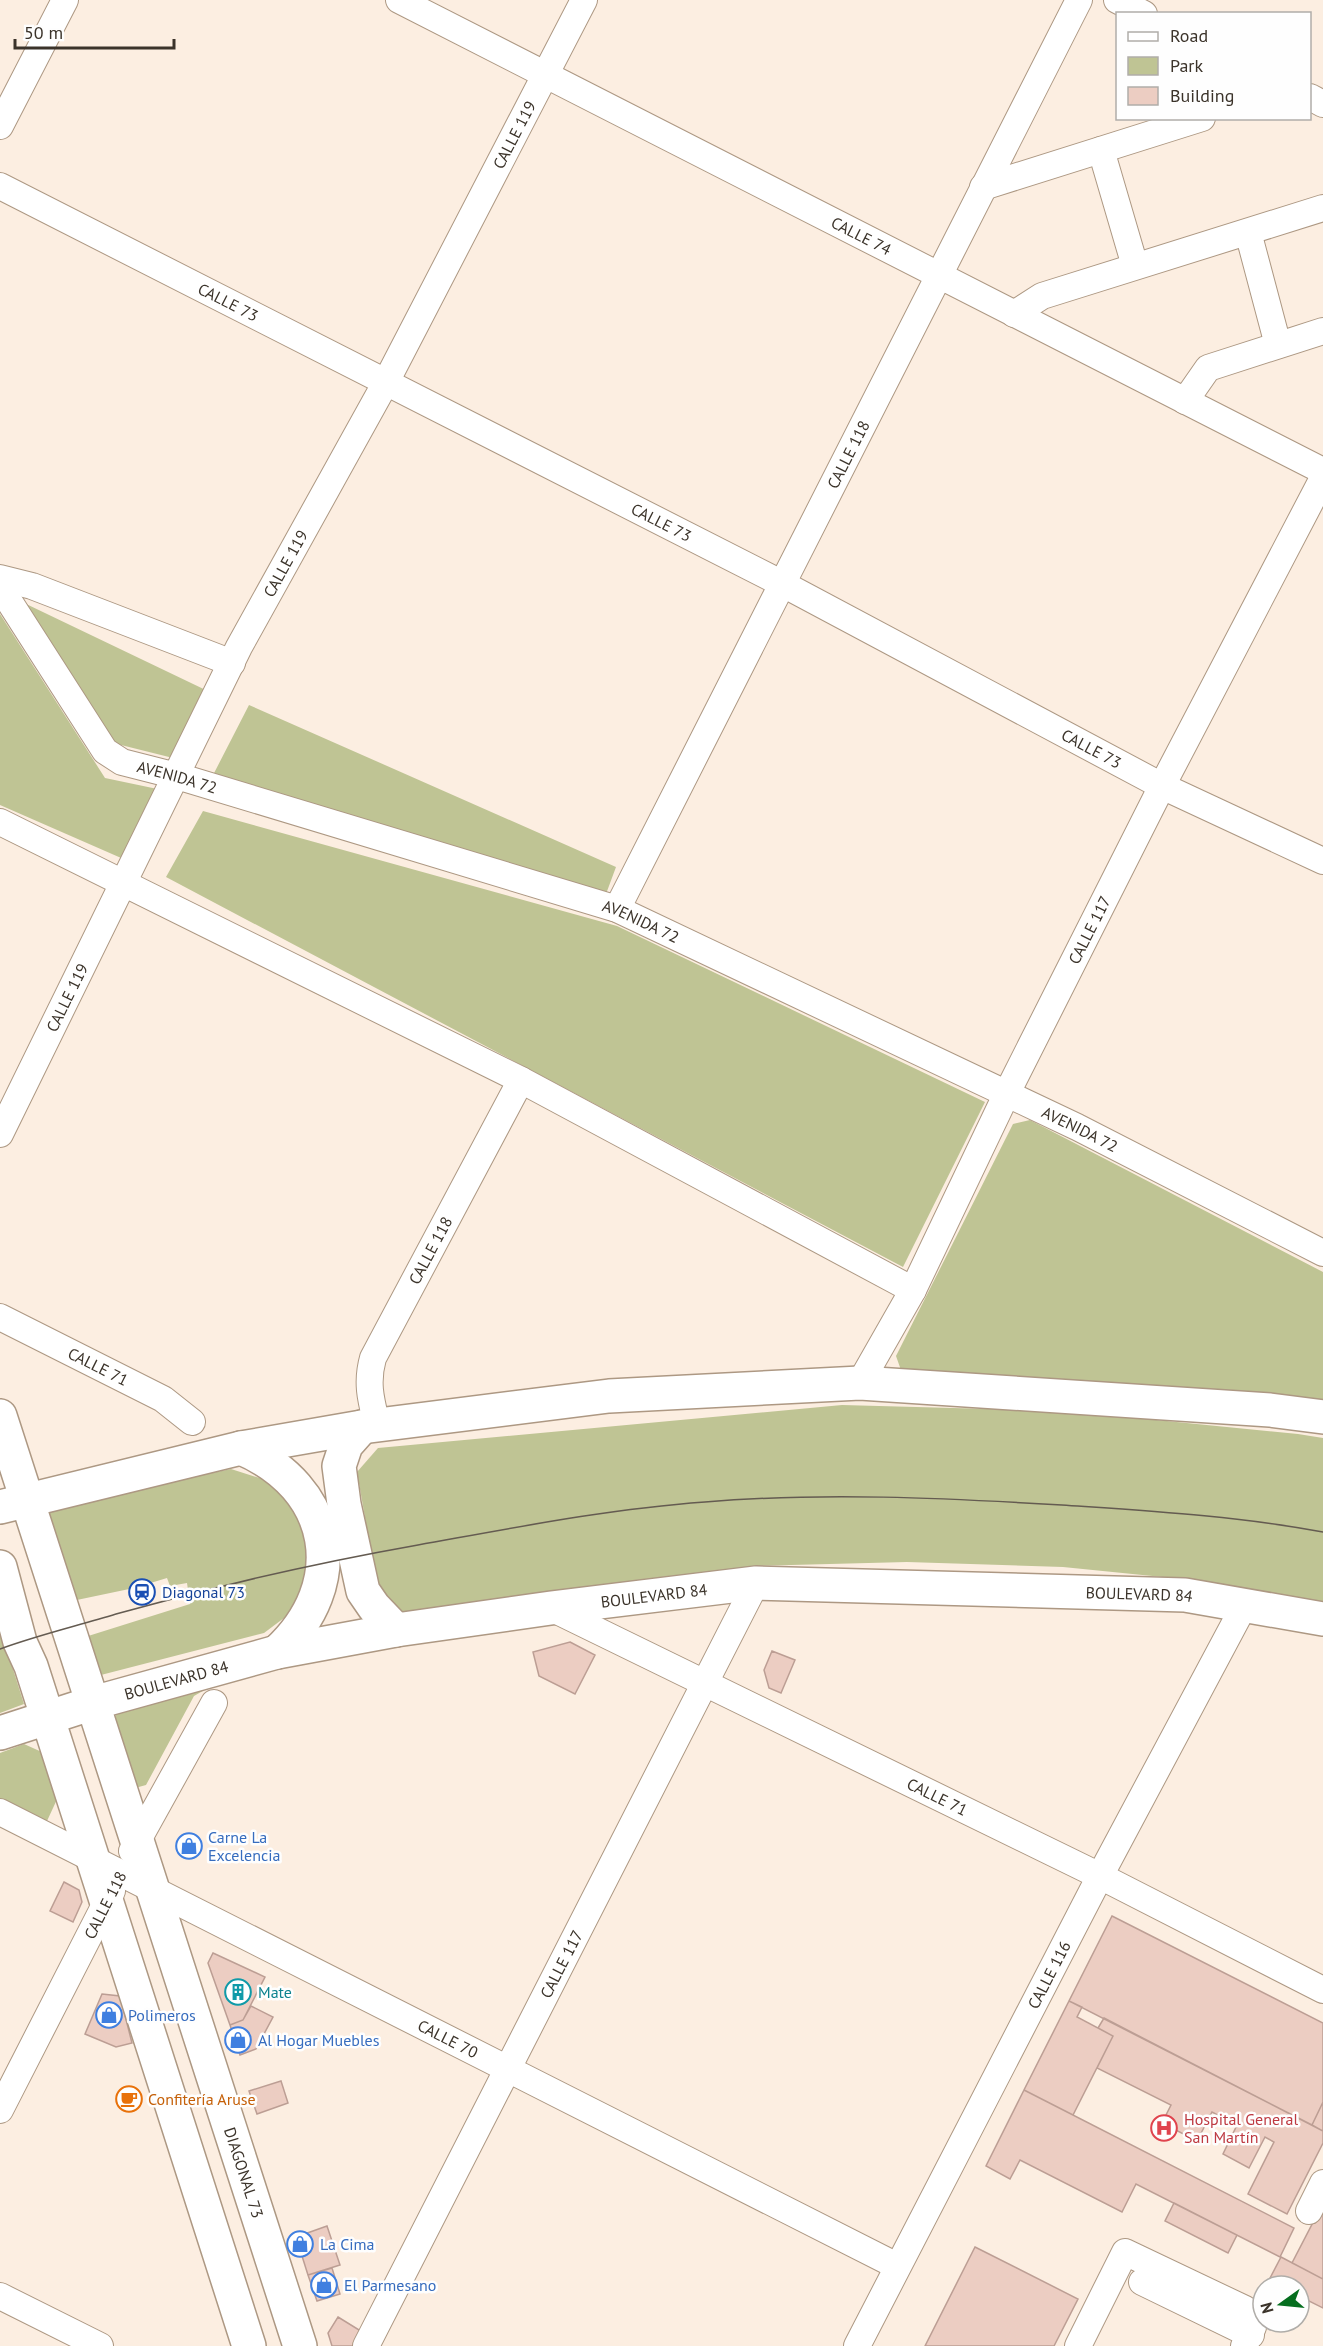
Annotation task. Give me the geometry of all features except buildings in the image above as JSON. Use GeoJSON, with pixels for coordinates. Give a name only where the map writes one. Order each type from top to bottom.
{"type":"FeatureCollection","features":[{"type":"Feature","properties":{"kind":"main road"},"geometry":{"type":"LineString","coordinates":[[14,1503],[241,1448],[369,1426],[609,1396],[860,1383],[1258,1410],[1323,1417]]}},
{"type":"Feature","properties":{"kind":"main road","name":"DIAGONAL 73"},"geometry":{"type":"LineString","coordinates":[[0,1416],[14,1503],[93,1703],[300,2346]]}},
{"type":"Feature","properties":{"kind":"main road"},"geometry":{"type":"LineString","coordinates":[[369,1426],[346,1445],[339,1466],[344,1504],[363,1591],[374,1607],[396,1630]]}},
{"type":"Feature","properties":{"kind":"main road"},"geometry":{"type":"LineString","coordinates":[[241,1448],[264,1458],[283,1472],[300,1490],[312,1511],[321,1536],[323,1561],[316,1599],[300,1628],[277,1652]]}},
{"type":"Feature","properties":{"kind":"main road"},"geometry":{"type":"LineString","coordinates":[[0,1567],[20,1642],[31,1666],[47,1718],[107,1878],[249,2346]]}},
{"type":"Feature","properties":{"kind":"main road","name":"BOULEVARD 84"},"geometry":{"type":"LineString","coordinates":[[0,1733],[93,1703],[277,1652],[396,1630],[756,1583],[1185,1595],[1323,1619]]}},
{"type":"Feature","properties":{"kind":"street"},"geometry":{"type":"LineString","coordinates":[[0,126],[65,0]]}},
{"type":"Feature","properties":{"kind":"street","name":"CALLE 74"},"geometry":{"type":"LineString","coordinates":[[399,0],[1323,471]]}},
{"type":"Feature","properties":{"kind":"street","name":"CALLE 119"},"geometry":{"type":"LineString","coordinates":[[0,1134],[231,663],[386,382],[584,0]]}},
{"type":"Feature","properties":{"kind":"street","name":"CALLE 118"},"geometry":{"type":"LineString","coordinates":[[617,909],[1079,0]]}},
{"type":"Feature","properties":{"kind":"street"},"geometry":{"type":"LineString","coordinates":[[1117,0],[1140,12]]}},
{"type":"Feature","properties":{"kind":"street"},"geometry":{"type":"LineString","coordinates":[[983,187],[1196,120]]}},
{"type":"Feature","properties":{"kind":"street"},"geometry":{"type":"LineString","coordinates":[[1101,150],[1136,266]]}},
{"type":"Feature","properties":{"kind":"street","name":"CALLE 73"},"geometry":{"type":"LineString","coordinates":[[0,186],[781,583],[1162,786],[1323,861]]}},
{"type":"Feature","properties":{"kind":"street"},"geometry":{"type":"LineString","coordinates":[[1014,314],[1042,296],[1323,208]]}},
{"type":"Feature","properties":{"kind":"street"},"geometry":{"type":"LineString","coordinates":[[1248,232],[1278,345]]}},
{"type":"Feature","properties":{"kind":"street"},"geometry":{"type":"LineString","coordinates":[[1185,401],[1208,368],[1323,331]]}},
{"type":"Feature","properties":{"kind":"street","name":"CALLE 117"},"geometry":{"type":"LineString","coordinates":[[860,1383],[913,1290],[1007,1093],[1162,786],[1323,478]]}},
{"type":"Feature","properties":{"kind":"street"},"geometry":{"type":"LineString","coordinates":[[0,578],[32,586],[231,663]]}},
{"type":"Feature","properties":{"kind":"street","name":"AVENIDA 72"},"geometry":{"type":"LineString","coordinates":[[0,586],[105,752],[122,762],[177,776],[617,909],[1007,1093],[1323,1253]]}},
{"type":"Feature","properties":{"kind":"street"},"geometry":{"type":"LineString","coordinates":[[0,822],[521,1080],[913,1290]]}},
{"type":"Feature","properties":{"kind":"street","name":"CALLE 118"},"geometry":{"type":"LineString","coordinates":[[369,1426],[368,1376],[373,1358],[521,1080]]}},
{"type":"Feature","properties":{"kind":"street","name":"CALLE 71"},"geometry":{"type":"LineString","coordinates":[[0,1317],[163,1399],[192,1422]]}},
{"type":"Feature","properties":{"kind":"street","name":"CALLE 117"},"geometry":{"type":"LineString","coordinates":[[366,2346],[756,1583]]}},
{"type":"Feature","properties":{"kind":"street","name":"CALLE 116"},"geometry":{"type":"LineString","coordinates":[[857,2346],[1100,1876],[1245,1604]]}},
{"type":"Feature","properties":{"kind":"street","name":"CALLE 71"},"geometry":{"type":"LineString","coordinates":[[551,1608],[1100,1876],[1323,1990]]}},
{"type":"Feature","properties":{"kind":"street","name":"CALLE 118"},"geometry":{"type":"LineString","coordinates":[[0,2110],[107,1878],[138,1840],[214,1703]]}},
{"type":"Feature","properties":{"kind":"street","name":"CALLE 70"},"geometry":{"type":"LineString","coordinates":[[0,1812],[107,1878],[154,1890],[897,2266]]}},
{"type":"Feature","properties":{"kind":"street"},"geometry":{"type":"LineString","coordinates":[[1309,2211],[1323,2183]]}},
{"type":"Feature","properties":{"kind":"street"},"geometry":{"type":"LineString","coordinates":[[1078,2346],[1125,2252],[1245,2309],[1253,2327],[1250,2342],[1142,2282]]}},
{"type":"Feature","properties":{"kind":"street"},"geometry":{"type":"LineString","coordinates":[[0,2296],[100,2346]]}},
{"type":"Feature","properties":{"kind":"green space"},"geometry":{"type":"Polygon","coordinates":[[[22,602],[214,694],[177,759],[113,743],[22,602]]]}},
{"type":"Feature","properties":{"kind":"green space"},"geometry":{"type":"Polygon","coordinates":[[[0,614],[105,778],[167,791],[128,861],[0,805],[0,614]]]}},
{"type":"Feature","properties":{"kind":"green space"},"geometry":{"type":"Polygon","coordinates":[[[249,705],[616,867],[606,894],[211,779],[249,705]]]}},
{"type":"Feature","properties":{"kind":"green space"},"geometry":{"type":"Polygon","coordinates":[[[203,811],[617,926],[985,1102],[903,1267],[166,877],[203,811]]]}},
{"type":"Feature","properties":{"kind":"green space"},"geometry":{"type":"Polygon","coordinates":[[[1030,1120],[1323,1272],[1323,1405],[902,1373],[896,1356],[1013,1124],[1030,1120]]]}},
{"type":"Feature","properties":{"kind":"green space"},"geometry":{"type":"Polygon","coordinates":[[[842,1405],[1066,1411],[1323,1438],[1323,1605],[1202,1581],[1063,1567],[907,1562],[755,1566],[402,1615],[379,1597],[357,1472],[378,1448],[842,1405]]]}},
{"type":"Feature","properties":{"kind":"green space"},"geometry":{"type":"Polygon","coordinates":[[[231,1469],[269,1481],[302,1517],[310,1553],[307,1585],[292,1612],[264,1633],[97,1676],[85,1637],[190,1604],[187,1583],[170,1586],[167,1578],[134,1588],[72,1601],[44,1508],[231,1469]]]}},
{"type":"Feature","properties":{"kind":"green space"},"geometry":{"type":"Polygon","coordinates":[[[0,1628],[24,1704],[0,1713],[0,1628]]]}},
{"type":"Feature","properties":{"kind":"green space"},"geometry":{"type":"Polygon","coordinates":[[[215,1684],[194,1696],[146,1785],[135,1788],[109,1735],[116,1714],[215,1684]]]}},
{"type":"Feature","properties":{"kind":"green space"},"geometry":{"type":"Polygon","coordinates":[[[24,1744],[44,1753],[59,1795],[47,1821],[0,1800],[0,1753],[24,1744]]]}},
{"type":"Feature","properties":{"kind":"tram line"},"geometry":{"type":"LineString","coordinates":[[0,1649],[154,1604],[304,1567],[525,1526],[669,1505],[794,1497],[973,1500],[1193,1515],[1291,1526],[1323,1532]]}},
{"type":"Feature","properties":{"kind":"place","name":"Diagonal 73"},"geometry":{"type":"Point","coordinates":[142,1592]}},
{"type":"Feature","properties":{"kind":"place","name":"Carne La Excelencia"},"geometry":{"type":"Point","coordinates":[189,1846]}},
{"type":"Feature","properties":{"kind":"place","name":"Mate"},"geometry":{"type":"Point","coordinates":[238,1992]}},
{"type":"Feature","properties":{"kind":"place","name":"Polimeros"},"geometry":{"type":"Point","coordinates":[109,2015]}},
{"type":"Feature","properties":{"kind":"place","name":"Al Hogar Muebles"},"geometry":{"type":"Point","coordinates":[238,2040]}},
{"type":"Feature","properties":{"kind":"place","name":"Confitería Aruse"},"geometry":{"type":"Point","coordinates":[129,2099]}},
{"type":"Feature","properties":{"kind":"place","name":"Hospital General San Martín"},"geometry":{"type":"Point","coordinates":[1164,2128]}},
{"type":"Feature","properties":{"kind":"place","name":"La Cima"},"geometry":{"type":"Point","coordinates":[300,2244]}},
{"type":"Feature","properties":{"kind":"place","name":"El Parmesano"},"geometry":{"type":"Point","coordinates":[324,2285]}}]}
